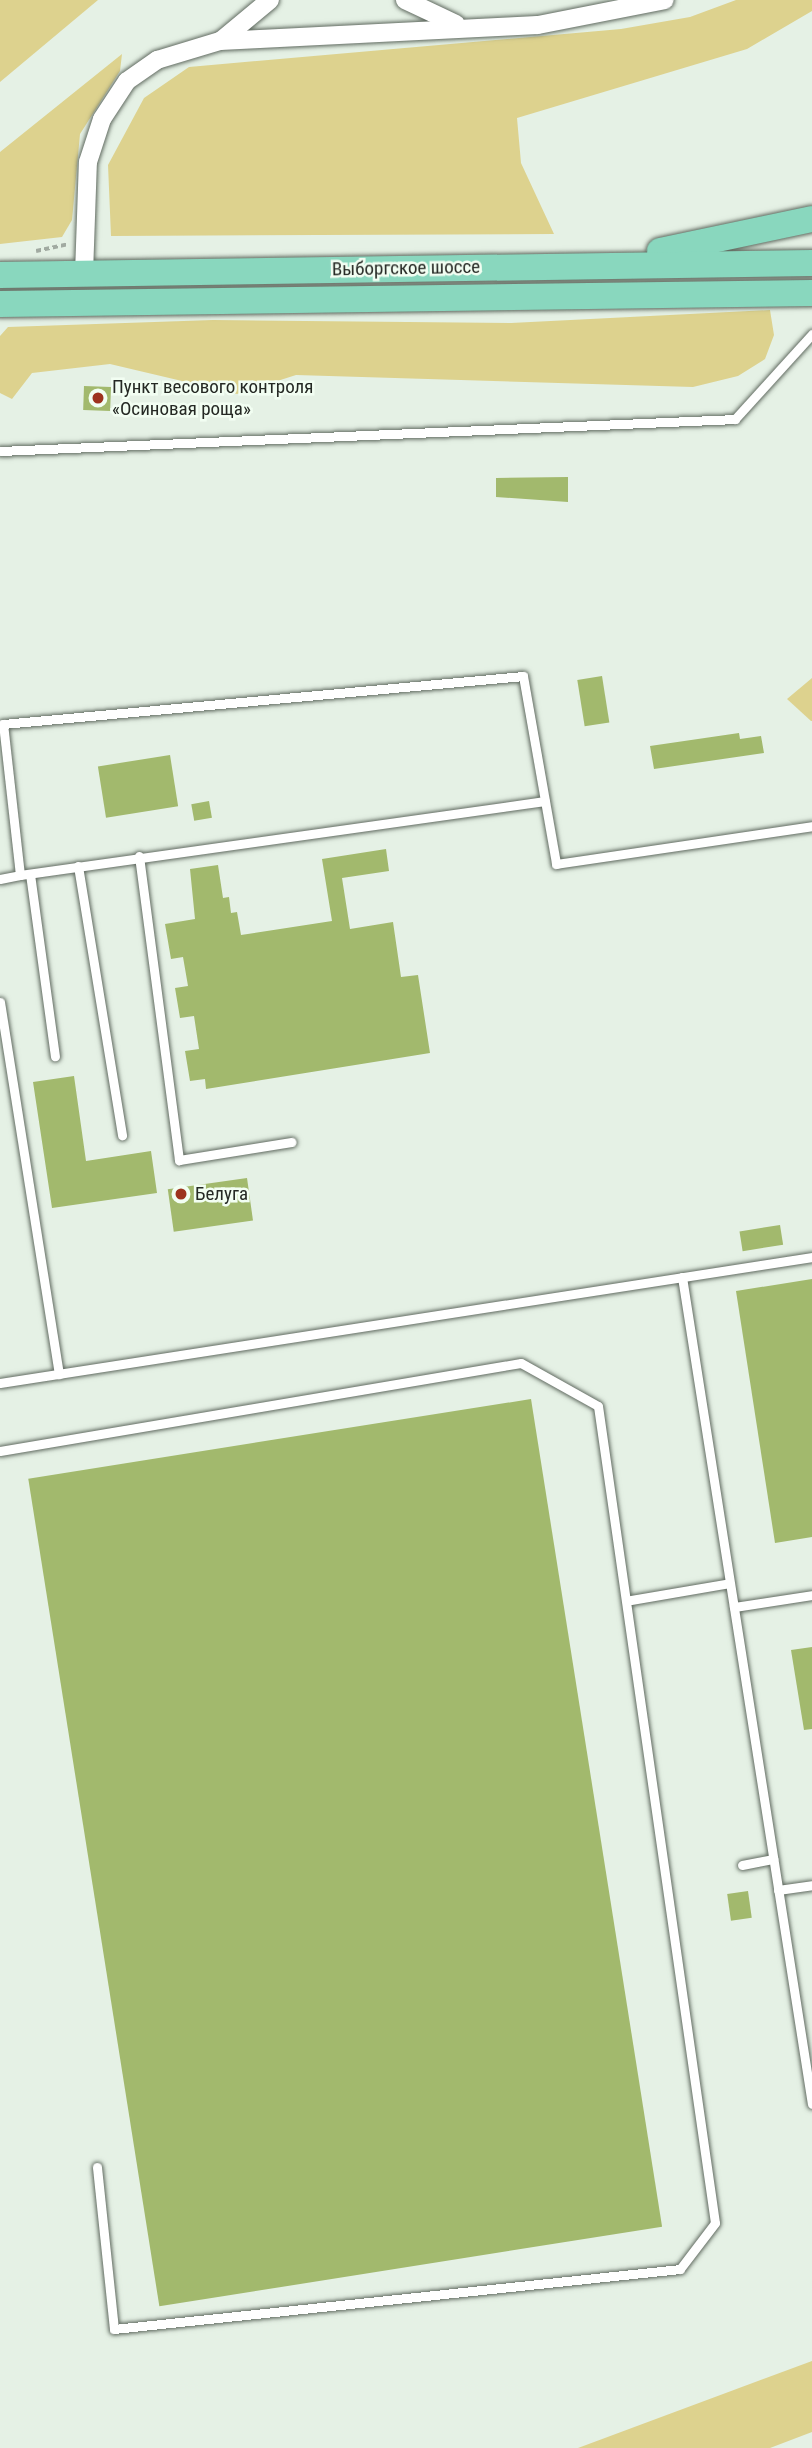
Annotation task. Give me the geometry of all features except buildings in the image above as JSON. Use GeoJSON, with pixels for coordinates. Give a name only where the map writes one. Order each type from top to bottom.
{"type":"FeatureCollection","features":[{"type":"Feature","properties":{"kind":"main road"},"geometry":{"type":"LineString","coordinates":[[586,265],[745,237],[812,219]]}},
{"type":"Feature","properties":{"kind":"main road","name":"Выборгское шоссе"},"geometry":{"type":"LineString","coordinates":[[0,275],[812,263]]}},
{"type":"Feature","properties":{"kind":"main road","name":"Выборгское шоссе"},"geometry":{"type":"LineString","coordinates":[[0,304],[812,293]]}},
{"type":"Feature","properties":{"kind":"street"},"geometry":{"type":"LineString","coordinates":[[220,41],[258,17],[270,0]]}},
{"type":"Feature","properties":{"kind":"street"},"geometry":{"type":"LineString","coordinates":[[405,0],[466,27]]}},
{"type":"Feature","properties":{"kind":"street"},"geometry":{"type":"LineString","coordinates":[[84,274],[88,162],[102,119],[127,81],[157,60],[220,41],[538,25],[665,0]]}},
{"type":"Feature","properties":{"kind":"lane"},"geometry":{"type":"LineString","coordinates":[[0,451],[735,419],[812,334]]}},
{"type":"Feature","properties":{"kind":"lane"},"geometry":{"type":"LineString","coordinates":[[55,1056],[3,724],[523,676],[556,864],[812,826]]}},
{"type":"Feature","properties":{"kind":"lane"},"geometry":{"type":"LineString","coordinates":[[0,879],[139,856],[545,801]]}},
{"type":"Feature","properties":{"kind":"lane"},"geometry":{"type":"LineString","coordinates":[[139,856],[179,1160],[292,1142]]}},
{"type":"Feature","properties":{"kind":"lane"},"geometry":{"type":"LineString","coordinates":[[78,866],[122,1135]]}},
{"type":"Feature","properties":{"kind":"lane"},"geometry":{"type":"LineString","coordinates":[[0,1002],[59,1374]]}},
{"type":"Feature","properties":{"kind":"lane"},"geometry":{"type":"LineString","coordinates":[[0,1383],[812,1257]]}},
{"type":"Feature","properties":{"kind":"lane"},"geometry":{"type":"LineString","coordinates":[[682,1277],[812,2104]]}},
{"type":"Feature","properties":{"kind":"lane"},"geometry":{"type":"LineString","coordinates":[[0,1451],[521,1363],[598,1406],[631,1600],[715,2223],[680,2269],[114,2329],[97,2167]]}},
{"type":"Feature","properties":{"kind":"lane"},"geometry":{"type":"LineString","coordinates":[[631,1600],[730,1583]]}},
{"type":"Feature","properties":{"kind":"lane"},"geometry":{"type":"LineString","coordinates":[[734,1607],[812,1595]]}},
{"type":"Feature","properties":{"kind":"lane"},"geometry":{"type":"LineString","coordinates":[[742,1865],[773,1859]]}},
{"type":"Feature","properties":{"kind":"lane"},"geometry":{"type":"LineString","coordinates":[[778,1890],[812,1885]]}},
{"type":"Feature","properties":{"kind":"path"},"geometry":{"type":"LineString","coordinates":[[24,251],[85,244]]}},
{"type":"Feature","properties":{"kind":"shaded area"},"geometry":{"type":"Polygon","coordinates":[[[0,0],[98,0],[0,82],[0,0]]]}},
{"type":"Feature","properties":{"kind":"shaded area"},"geometry":{"type":"Polygon","coordinates":[[[736,0],[812,0],[812,11],[747,49],[517,118],[521,163],[554,234],[111,236],[108,165],[144,98],[189,67],[621,29],[690,17],[736,0]]]}},
{"type":"Feature","properties":{"kind":"shaded area"},"geometry":{"type":"Polygon","coordinates":[[[122,54],[120,71],[80,134],[72,220],[62,237],[0,244],[0,152],[122,54]]]}},
{"type":"Feature","properties":{"kind":"shaded area"},"geometry":{"type":"Polygon","coordinates":[[[770,310],[774,335],[765,359],[738,376],[693,387],[296,375],[237,394],[110,364],[32,373],[12,399],[0,393],[0,336],[8,327],[213,320],[511,323],[770,310]]]}},
{"type":"Feature","properties":{"kind":"shaded area"},"geometry":{"type":"Polygon","coordinates":[[[812,678],[812,721],[811,721],[787,699],[812,678]]]}},
{"type":"Feature","properties":{"kind":"shaded area"},"geometry":{"type":"Polygon","coordinates":[[[812,2361],[812,2432],[770,2448],[578,2448],[812,2361]]]}},
{"type":"Feature","properties":{"kind":"place","name":"Пункт весового контроля «Осиновая роща»"},"geometry":{"type":"Point","coordinates":[98,398]}},
{"type":"Feature","properties":{"kind":"place","name":"Белуга"},"geometry":{"type":"Point","coordinates":[181,1194]}}]}
